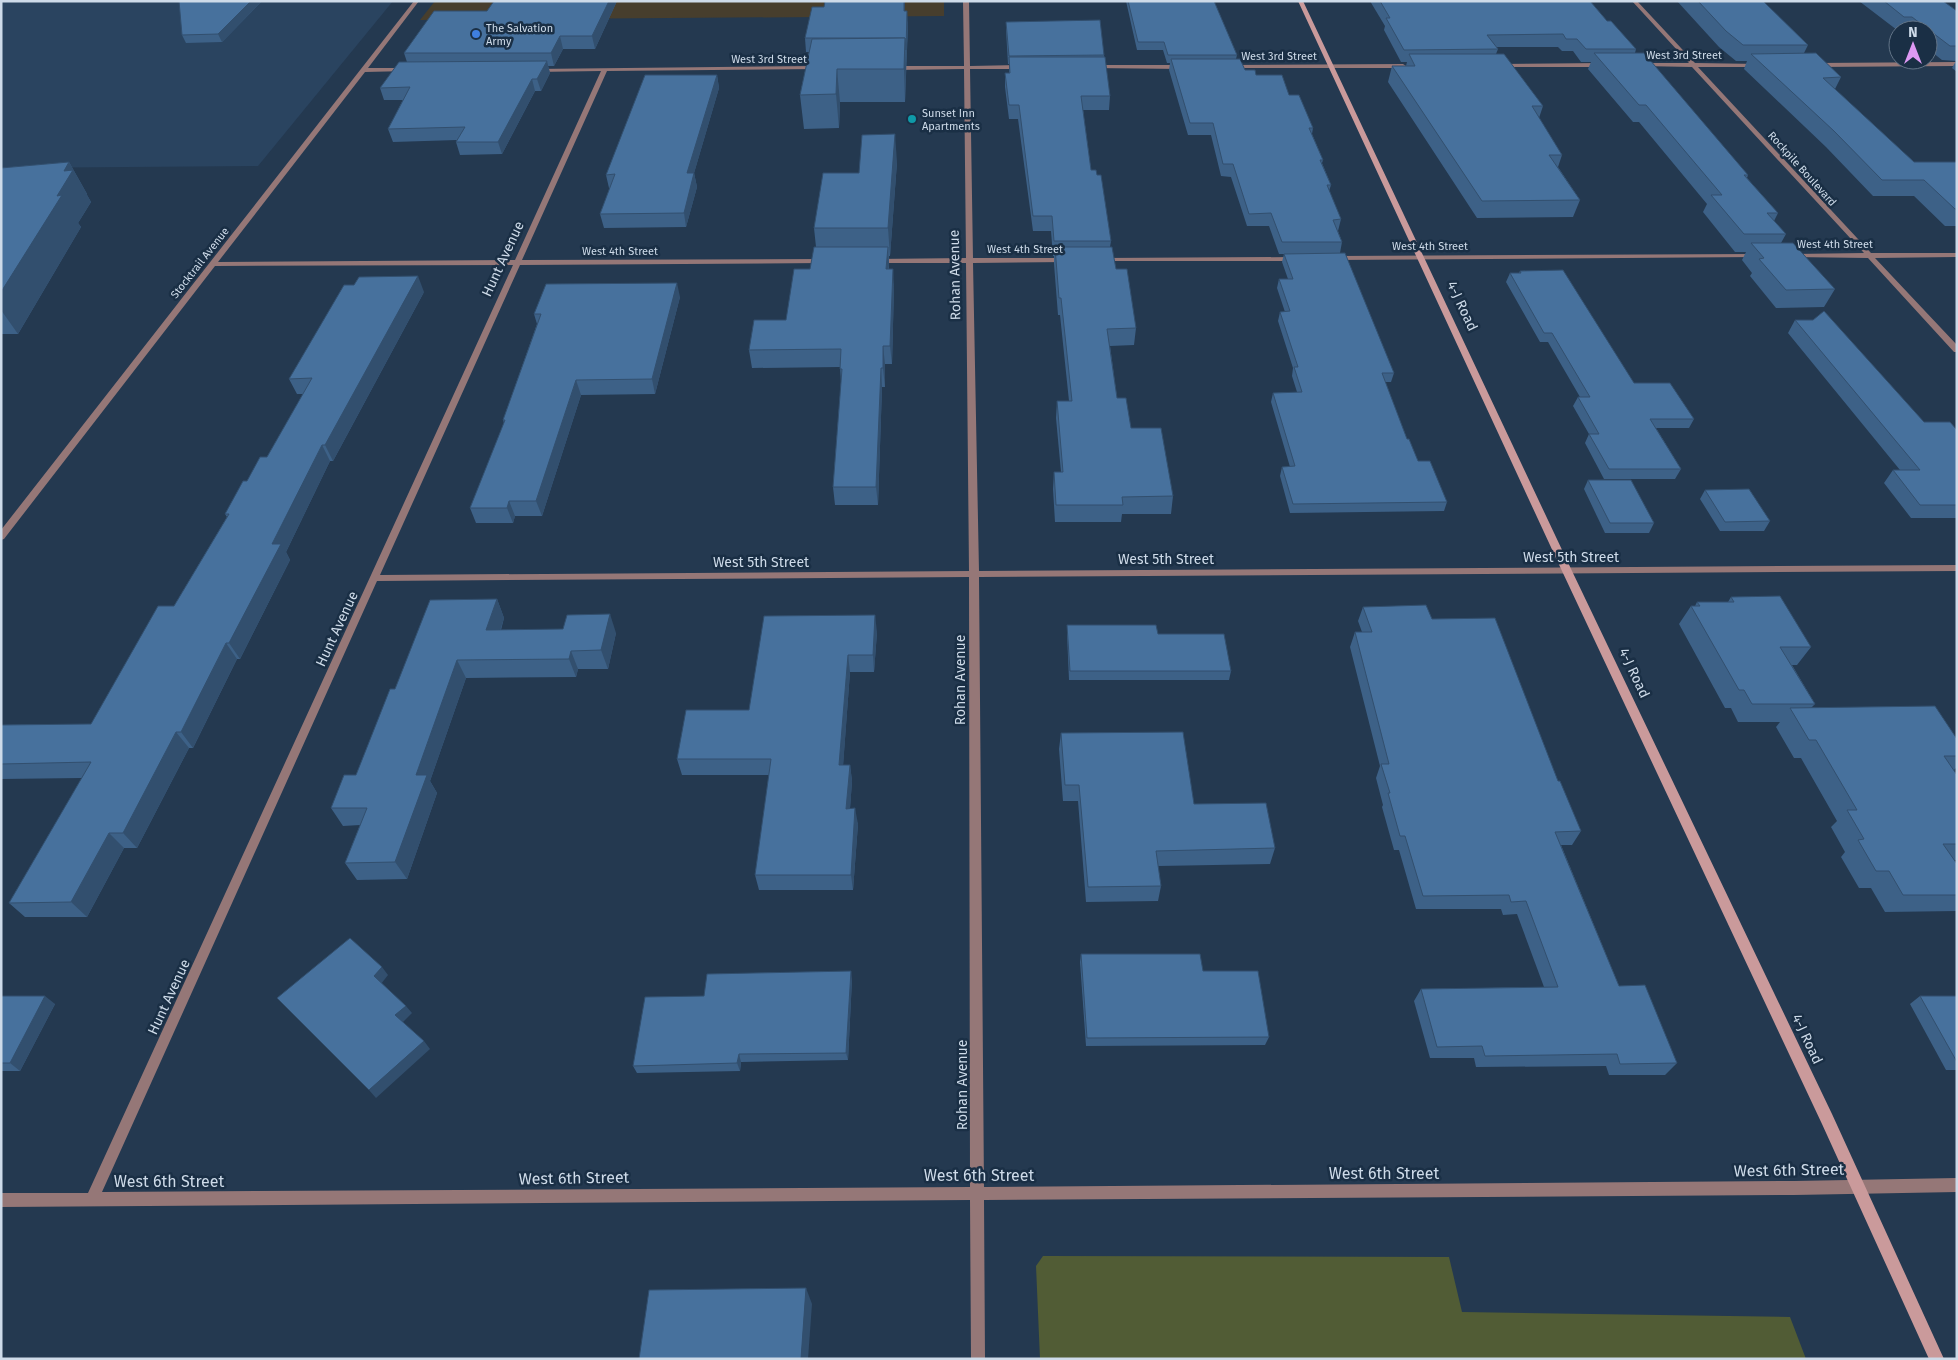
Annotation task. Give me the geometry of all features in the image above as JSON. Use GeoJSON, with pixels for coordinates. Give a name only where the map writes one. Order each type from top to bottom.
{"type":"FeatureCollection","features":[{"type":"Feature","properties":{"kind":"main road","name":"4-J Road"},"geometry":{"type":"LineString","coordinates":[[1300,1],[1827,1119],[1938,1359]]}},
{"type":"Feature","properties":{"kind":"street","name":"Stocktrail Avenue"},"geometry":{"type":"LineString","coordinates":[[1,537],[417,1]]}},
{"type":"Feature","properties":{"kind":"street","name":"Rohan Avenue"},"geometry":{"type":"LineString","coordinates":[[966,1],[968,260],[974,574],[978,1359]]}},
{"type":"Feature","properties":{"kind":"street","name":"Rockpile Boulevard"},"geometry":{"type":"LineString","coordinates":[[1634,1],[1957,350]]}},
{"type":"Feature","properties":{"kind":"street"},"geometry":{"type":"LineString","coordinates":[[1810,65],[1957,64]]}},
{"type":"Feature","properties":{"kind":"street"},"geometry":{"type":"LineString","coordinates":[[1490,66],[1613,65]]}},
{"type":"Feature","properties":{"kind":"street","name":"West 3rd Street"},"geometry":{"type":"LineString","coordinates":[[1632,65],[1762,65]]}},
{"type":"Feature","properties":{"kind":"street","name":"West 3rd Street"},"geometry":{"type":"LineString","coordinates":[[1221,67],[1412,66]]}},
{"type":"Feature","properties":{"kind":"street"},"geometry":{"type":"LineString","coordinates":[[890,68],[1028,67]]}},
{"type":"Feature","properties":{"kind":"street"},"geometry":{"type":"LineString","coordinates":[[1086,67],[1192,67]]}},
{"type":"Feature","properties":{"kind":"street","name":"West 3rd Street"},"geometry":{"type":"LineString","coordinates":[[528,70],[825,68]]}},
{"type":"Feature","properties":{"kind":"street","name":"Hunt Avenue"},"geometry":{"type":"LineString","coordinates":[[92,1199],[605,69]]}},
{"type":"Feature","properties":{"kind":"street"},"geometry":{"type":"LineString","coordinates":[[362,70],[412,70]]}},
{"type":"Feature","properties":{"kind":"street","name":"West 4th Street"},"geometry":{"type":"LineString","coordinates":[[1789,256],[1957,255]]}},
{"type":"Feature","properties":{"kind":"street","name":"West 4th Street"},"geometry":{"type":"LineString","coordinates":[[1330,258],[1769,256]]}},
{"type":"Feature","properties":{"kind":"street"},"geometry":{"type":"LineString","coordinates":[[1094,260],[1300,259]]}},
{"type":"Feature","properties":{"kind":"street","name":"West 4th Street"},"geometry":{"type":"LineString","coordinates":[[871,261],[1075,260]]}},
{"type":"Feature","properties":{"kind":"street","name":"West 4th Street"},"geometry":{"type":"LineString","coordinates":[[213,264],[832,261]]}},
{"type":"Feature","properties":{"kind":"street","name":"West 5th Street"},"geometry":{"type":"LineString","coordinates":[[375,578],[1957,568]]}},
{"type":"Feature","properties":{"kind":"street","name":"West 6th Street"},"geometry":{"type":"LineString","coordinates":[[1,1200],[1957,1185]]}},
{"type":"Feature","properties":{"kind":"shaded area"},"geometry":{"type":"Polygon","coordinates":[[[1,1],[393,1],[258,166],[1,168],[1,1]]]}},
{"type":"Feature","properties":{"kind":"shaded area"},"geometry":{"type":"Polygon","coordinates":[[[435,1],[944,1],[944,16],[420,20],[435,1]]]}},
{"type":"Feature","properties":{"kind":"green space"},"geometry":{"type":"Polygon","coordinates":[[[1043,1256],[1449,1257],[1462,1312],[1790,1317],[1806,1359],[1040,1359],[1036,1266],[1043,1256]]]}},
{"type":"Feature","properties":{"kind":"building"},"geometry":{"type":"Polygon","coordinates":[[[179,1],[251,1],[218,34],[182,35],[179,1]]]}},
{"type":"Feature","properties":{"kind":"building"},"geometry":{"type":"Polygon","coordinates":[[[494,1],[609,1],[592,36],[560,36],[551,53],[404,53],[434,11],[487,11],[494,1]]]}},
{"type":"Feature","properties":{"kind":"building"},"geometry":{"type":"Polygon","coordinates":[[[825,1],[904,1],[904,11],[907,11],[906,50],[905,38],[805,38],[812,7],[824,7],[825,1]]]}},
{"type":"Feature","properties":{"kind":"building"},"geometry":{"type":"Polygon","coordinates":[[[1128,1],[1214,1],[1237,55],[1168,55],[1164,42],[1138,42],[1128,1]]]}},
{"type":"Feature","properties":{"kind":"building"},"geometry":{"type":"Polygon","coordinates":[[[1380,1],[1590,1],[1607,21],[1611,21],[1636,49],[1586,49],[1577,39],[1566,39],[1563,34],[1487,35],[1498,49],[1404,50],[1386,18],[1390,18],[1380,1]]]}},
{"type":"Feature","properties":{"kind":"building"},"geometry":{"type":"Polygon","coordinates":[[[1698,1],[1763,1],[1808,45],[1743,45],[1726,31],[1698,1]]]}},
{"type":"Feature","properties":{"kind":"building"},"geometry":{"type":"Polygon","coordinates":[[[1884,1],[1943,1],[1957,11],[1957,46],[1950,46],[1938,37],[1938,20],[1916,20],[1912,17],[1904,17],[1884,1]]]}},
{"type":"Feature","properties":{"kind":"building"},"geometry":{"type":"Polygon","coordinates":[[[1100,20],[1104,55],[1009,56],[1006,22],[1100,20]]]}},
{"type":"Feature","properties":{"kind":"building"},"geometry":{"type":"Polygon","coordinates":[[[905,38],[904,69],[837,69],[836,94],[800,95],[812,39],[905,38]]]}},
{"type":"Feature","properties":{"kind":"building"},"geometry":{"type":"Polygon","coordinates":[[[1594,53],[1644,53],[1748,175],[1744,175],[1778,213],[1767,213],[1786,234],[1744,234],[1711,195],[1722,195],[1646,105],[1639,105],[1594,53]]]}},
{"type":"Feature","properties":{"kind":"building"},"geometry":{"type":"Polygon","coordinates":[[[1816,53],[1841,77],[1823,78],[1914,162],[1957,162],[1957,209],[1924,180],[1882,180],[1834,131],[1751,54],[1816,53]]]}},
{"type":"Feature","properties":{"kind":"building"},"geometry":{"type":"Polygon","coordinates":[[[1409,54],[1504,54],[1543,106],[1532,106],[1562,155],[1549,155],[1580,200],[1482,201],[1392,66],[1415,66],[1409,54]]]}},
{"type":"Feature","properties":{"kind":"building"},"geometry":{"type":"Polygon","coordinates":[[[1009,57],[1105,57],[1110,96],[1081,96],[1091,170],[1096,170],[1097,175],[1101,175],[1111,241],[1054,241],[1052,216],[1033,216],[1019,105],[1009,105],[1005,73],[1010,73],[1009,57]]]}},
{"type":"Feature","properties":{"kind":"building"},"geometry":{"type":"Polygon","coordinates":[[[1171,59],[1240,59],[1245,70],[1255,70],[1256,75],[1282,75],[1289,95],[1299,95],[1313,128],[1309,128],[1323,160],[1320,160],[1331,185],[1327,185],[1341,219],[1333,220],[1342,242],[1282,242],[1271,213],[1249,214],[1233,164],[1223,164],[1213,123],[1190,123],[1171,59]]]}},
{"type":"Feature","properties":{"kind":"building"},"geometry":{"type":"Polygon","coordinates":[[[547,61],[537,79],[532,79],[498,142],[456,142],[465,127],[388,129],[410,87],[380,88],[399,62],[547,61]]]}},
{"type":"Feature","properties":{"kind":"building"},"geometry":{"type":"Polygon","coordinates":[[[645,75],[717,75],[687,173],[694,173],[684,213],[600,214],[615,174],[606,175],[645,75]]]}},
{"type":"Feature","properties":{"kind":"building"},"geometry":{"type":"Polygon","coordinates":[[[895,134],[888,228],[814,228],[823,173],[859,173],[862,135],[895,134]]]}},
{"type":"Feature","properties":{"kind":"building"},"geometry":{"type":"Polygon","coordinates":[[[69,162],[64,171],[73,170],[57,196],[62,195],[1,292],[1,168],[69,162]]]}},
{"type":"Feature","properties":{"kind":"building"},"geometry":{"type":"Polygon","coordinates":[[[1751,243],[1793,243],[1835,289],[1786,290],[1759,259],[1764,258],[1751,243]]]}},
{"type":"Feature","properties":{"kind":"building"},"geometry":{"type":"Polygon","coordinates":[[[814,247],[888,247],[886,269],[893,269],[890,346],[883,346],[876,487],[833,487],[842,369],[840,369],[841,349],[749,350],[754,320],[786,320],[794,269],[810,269],[814,247]]]}},
{"type":"Feature","properties":{"kind":"building"},"geometry":{"type":"Polygon","coordinates":[[[1055,247],[1112,247],[1116,269],[1127,269],[1136,328],[1107,329],[1117,398],[1126,398],[1131,428],[1161,428],[1173,496],[1122,497],[1123,505],[1056,505],[1054,472],[1063,472],[1057,401],[1072,401],[1061,298],[1059,298],[1055,247]]]}},
{"type":"Feature","properties":{"kind":"building"},"geometry":{"type":"Polygon","coordinates":[[[1345,253],[1394,373],[1382,373],[1407,439],[1409,439],[1418,461],[1430,461],[1447,502],[1293,504],[1282,467],[1295,466],[1273,393],[1302,392],[1294,367],[1298,367],[1280,312],[1290,311],[1279,279],[1293,279],[1284,254],[1345,253]]]}},
{"type":"Feature","properties":{"kind":"building"},"geometry":{"type":"Polygon","coordinates":[[[1563,270],[1634,383],[1670,383],[1694,419],[1650,419],[1681,469],[1609,469],[1589,434],[1599,434],[1578,397],[1590,397],[1552,333],[1544,333],[1510,273],[1563,270]]]}},
{"type":"Feature","properties":{"kind":"building"},"geometry":{"type":"Polygon","coordinates":[[[418,276],[325,445],[322,445],[272,544],[281,544],[229,643],[226,643],[181,732],[176,732],[123,833],[109,833],[71,902],[9,903],[91,762],[1,764],[1,725],[91,724],[158,606],[174,606],[229,514],[225,514],[243,481],[247,481],[260,457],[267,457],[312,378],[289,379],[344,285],[354,285],[359,277],[418,276]]]}},
{"type":"Feature","properties":{"kind":"building"},"geometry":{"type":"Polygon","coordinates":[[[677,283],[652,379],[576,380],[536,501],[509,501],[507,508],[470,508],[505,420],[503,420],[541,314],[534,314],[546,284],[677,283]]]}},
{"type":"Feature","properties":{"kind":"building"},"geometry":{"type":"Polygon","coordinates":[[[1824,311],[1924,422],[1950,422],[1957,430],[1957,505],[1920,505],[1893,470],[1920,470],[1795,320],[1813,320],[1824,311]]]}},
{"type":"Feature","properties":{"kind":"building"},"geometry":{"type":"Polygon","coordinates":[[[1588,480],[1631,480],[1654,523],[1610,523],[1588,480]]]}},
{"type":"Feature","properties":{"kind":"building"},"geometry":{"type":"Polygon","coordinates":[[[1749,489],[1770,521],[1725,522],[1705,490],[1749,489]]]}},
{"type":"Feature","properties":{"kind":"building"},"geometry":{"type":"Polygon","coordinates":[[[1780,596],[1811,647],[1780,647],[1815,704],[1752,704],[1744,690],[1739,690],[1691,606],[1700,606],[1697,602],[1734,602],[1731,597],[1780,596]]]}},
{"type":"Feature","properties":{"kind":"building"},"geometry":{"type":"Polygon","coordinates":[[[497,599],[486,630],[563,629],[567,615],[610,614],[601,650],[571,651],[569,659],[457,660],[416,775],[427,775],[395,862],[345,863],[367,808],[331,808],[344,775],[356,775],[390,689],[395,689],[430,600],[497,599]]]}},
{"type":"Feature","properties":{"kind":"building"},"geometry":{"type":"Polygon","coordinates":[[[1426,605],[1432,619],[1495,618],[1558,781],[1560,781],[1581,831],[1555,832],[1619,986],[1645,985],[1677,1063],[1620,1064],[1617,1054],[1485,1056],[1482,1046],[1437,1047],[1421,989],[1558,987],[1526,901],[1511,902],[1509,895],[1423,896],[1405,836],[1400,836],[1381,764],[1389,764],[1355,632],[1372,632],[1363,607],[1426,605]]]}},
{"type":"Feature","properties":{"kind":"building"},"geometry":{"type":"Polygon","coordinates":[[[875,615],[873,655],[848,655],[839,765],[850,765],[846,809],[855,808],[851,875],[755,875],[771,759],[677,759],[686,710],[749,710],[764,616],[875,615]]]}},
{"type":"Feature","properties":{"kind":"building"},"geometry":{"type":"Polygon","coordinates":[[[1067,625],[1156,625],[1158,634],[1224,634],[1231,671],[1070,671],[1067,625]]]}},
{"type":"Feature","properties":{"kind":"building"},"geometry":{"type":"Polygon","coordinates":[[[1935,706],[1957,739],[1957,756],[1944,756],[1957,775],[1957,844],[1943,844],[1957,864],[1957,895],[1903,895],[1889,871],[1876,871],[1858,840],[1864,839],[1847,810],[1857,810],[1816,740],[1809,740],[1790,708],[1935,706]]]}},
{"type":"Feature","properties":{"kind":"building"},"geometry":{"type":"Polygon","coordinates":[[[1183,732],[1194,804],[1266,803],[1275,848],[1156,851],[1161,886],[1088,887],[1079,785],[1065,785],[1061,733],[1183,732]]]}},
{"type":"Feature","properties":{"kind":"building"},"geometry":{"type":"Polygon","coordinates":[[[350,938],[382,967],[374,976],[406,1006],[395,1015],[424,1041],[369,1090],[277,998],[350,938]]]}},
{"type":"Feature","properties":{"kind":"building"},"geometry":{"type":"Polygon","coordinates":[[[1081,954],[1200,954],[1203,971],[1258,971],[1269,1037],[1087,1038],[1081,954]]]}},
{"type":"Feature","properties":{"kind":"building"},"geometry":{"type":"Polygon","coordinates":[[[851,971],[846,1053],[739,1054],[737,1063],[633,1066],[645,997],[704,996],[707,974],[851,971]]]}},
{"type":"Feature","properties":{"kind":"building"},"geometry":{"type":"Polygon","coordinates":[[[1,996],[45,996],[10,1063],[1,1063],[1,996]]]}},
{"type":"Feature","properties":{"kind":"building"},"geometry":{"type":"Polygon","coordinates":[[[1920,996],[1957,996],[1957,1062],[1920,996]]]}},
{"type":"Feature","properties":{"kind":"building"},"geometry":{"type":"Polygon","coordinates":[[[806,1288],[801,1359],[639,1359],[649,1290],[806,1288]]]}},
{"type":"Feature","properties":{"kind":"place","name":"The Salvation Army"},"geometry":{"type":"Point","coordinates":[476,34]}},
{"type":"Feature","properties":{"kind":"place","name":"Sunset Inn Apartments"},"geometry":{"type":"Point","coordinates":[912,119]}}]}
